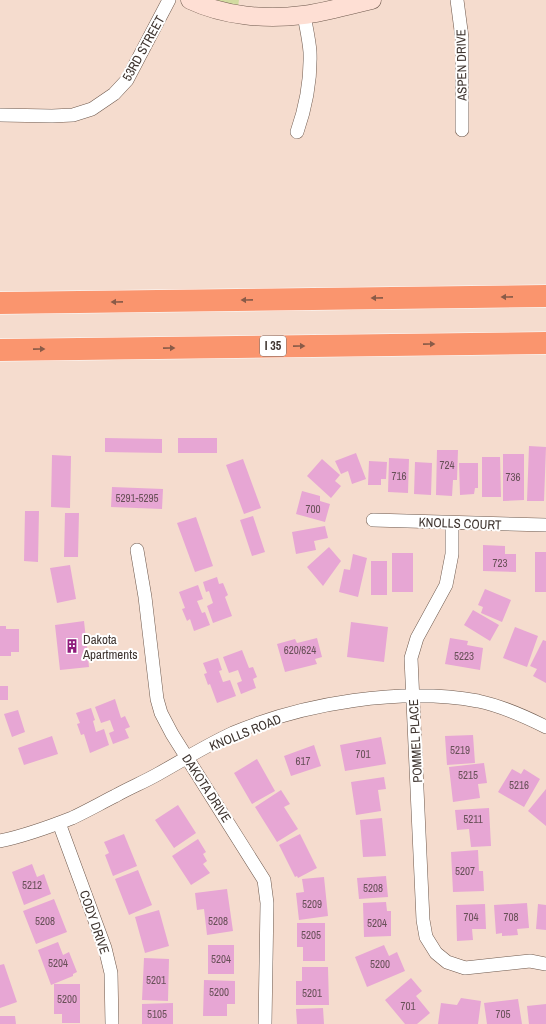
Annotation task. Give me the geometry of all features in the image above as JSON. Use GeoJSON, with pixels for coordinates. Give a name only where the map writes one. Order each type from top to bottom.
{"type":"FeatureCollection","features":[{"type":"Feature","properties":{"kind":"highway"},"geometry":{"type":"LineString","coordinates":[[0,303],[546,296]]}},
{"type":"Feature","properties":{"kind":"highway","name":"I 35"},"geometry":{"type":"LineString","coordinates":[[0,350],[546,343]]}},
{"type":"Feature","properties":{"kind":"street","name":"53RD STREET"},"geometry":{"type":"LineString","coordinates":[[0,115],[73,115],[92,109],[114,94],[127,80],[169,0]]}},
{"type":"Feature","properties":{"kind":"street"},"geometry":{"type":"LineString","coordinates":[[190,0],[215,9],[237,14],[282,17],[304,15],[372,0]]}},
{"type":"Feature","properties":{"kind":"street","name":"ASPEN DRIVE"},"geometry":{"type":"LineString","coordinates":[[457,0],[462,38],[462,130]]}},
{"type":"Feature","properties":{"kind":"street"},"geometry":{"type":"LineString","coordinates":[[298,132],[304,112],[310,71],[310,51],[304,15]]}},
{"type":"Feature","properties":{"kind":"street","name":"KNOLLS COURT"},"geometry":{"type":"LineString","coordinates":[[374,520],[546,525]]}},
{"type":"Feature","properties":{"kind":"street","name":"POMMEL PLACE"},"geometry":{"type":"LineString","coordinates":[[452,522],[452,554],[446,586],[417,638],[411,658],[423,920],[426,937],[436,953],[445,961],[465,968],[530,961],[546,964]]}},
{"type":"Feature","properties":{"kind":"street","name":"DAKOTA DRIVE"},"geometry":{"type":"LineString","coordinates":[[137,550],[145,597],[157,699],[161,714],[186,757],[264,880],[267,903],[265,1024]]}},
{"type":"Feature","properties":{"kind":"street"},"geometry":{"type":"LineString","coordinates":[[412,697],[457,698],[480,702],[501,707],[546,727]]}},
{"type":"Feature","properties":{"kind":"street","name":"KNOLLS ROAD"},"geometry":{"type":"LineString","coordinates":[[0,841],[59,823],[73,817],[157,774],[186,757],[233,734],[288,714],[324,705],[371,698],[412,697]]}},
{"type":"Feature","properties":{"kind":"street","name":"CODY DRIVE"},"geometry":{"type":"LineString","coordinates":[[59,823],[107,954],[111,973],[112,1024]]}},
{"type":"Feature","properties":{"kind":"green space"},"geometry":{"type":"Polygon","coordinates":[[[190,0],[239,0],[237,14],[190,0]]]}},
{"type":"Feature","properties":{"kind":"building"},"geometry":{"type":"Polygon","coordinates":[[[105,438],[162,439],[162,453],[105,452],[105,438]]]}},
{"type":"Feature","properties":{"kind":"building"},"geometry":{"type":"Polygon","coordinates":[[[178,438],[217,438],[217,453],[178,453],[178,438]]]}},
{"type":"Feature","properties":{"kind":"building"},"geometry":{"type":"Polygon","coordinates":[[[529,446],[546,447],[544,501],[527,501],[529,446]]]}},
{"type":"Feature","properties":{"kind":"building"},"geometry":{"type":"Polygon","coordinates":[[[437,450],[458,450],[457,480],[453,480],[452,496],[436,495],[437,450]]]}},
{"type":"Feature","properties":{"kind":"building"},"geometry":{"type":"Polygon","coordinates":[[[356,453],[366,479],[352,484],[348,471],[341,474],[335,461],[356,453]]]}},
{"type":"Feature","properties":{"kind":"building"},"geometry":{"type":"Polygon","coordinates":[[[503,454],[524,454],[524,500],[503,501],[503,454]]]}},
{"type":"Feature","properties":{"kind":"building"},"geometry":{"type":"Polygon","coordinates":[[[52,455],[71,456],[70,508],[51,507],[52,455]]]}},
{"type":"Feature","properties":{"kind":"building"},"geometry":{"type":"Polygon","coordinates":[[[482,457],[500,457],[501,497],[482,497],[482,457]]]}},
{"type":"Feature","properties":{"kind":"building"},"geometry":{"type":"Polygon","coordinates":[[[389,458],[409,459],[408,493],[388,492],[389,458]]]}},
{"type":"Feature","properties":{"kind":"building"},"geometry":{"type":"Polygon","coordinates":[[[243,459],[261,508],[244,514],[226,465],[243,459]]]}},
{"type":"Feature","properties":{"kind":"building"},"geometry":{"type":"Polygon","coordinates":[[[322,459],[340,475],[335,481],[341,486],[331,498],[307,476],[322,459]]]}},
{"type":"Feature","properties":{"kind":"building"},"geometry":{"type":"Polygon","coordinates":[[[369,461],[387,462],[386,479],[381,479],[381,485],[368,485],[369,461]]]}},
{"type":"Feature","properties":{"kind":"building"},"geometry":{"type":"Polygon","coordinates":[[[415,462],[432,463],[431,495],[414,494],[415,462]]]}},
{"type":"Feature","properties":{"kind":"building"},"geometry":{"type":"Polygon","coordinates":[[[459,463],[478,463],[478,488],[475,488],[474,494],[460,495],[459,463]]]}},
{"type":"Feature","properties":{"kind":"building"},"geometry":{"type":"Polygon","coordinates":[[[112,487],[163,489],[162,509],[111,507],[112,487]]]}},
{"type":"Feature","properties":{"kind":"building"},"geometry":{"type":"Polygon","coordinates":[[[302,491],[320,496],[320,501],[330,504],[325,522],[296,514],[302,491]]]}},
{"type":"Feature","properties":{"kind":"building"},"geometry":{"type":"Polygon","coordinates":[[[25,511],[39,511],[38,562],[24,561],[25,511]]]}},
{"type":"Feature","properties":{"kind":"building"},"geometry":{"type":"Polygon","coordinates":[[[65,513],[79,513],[78,557],[64,557],[65,513]]]}},
{"type":"Feature","properties":{"kind":"building"},"geometry":{"type":"Polygon","coordinates":[[[253,516],[265,552],[252,556],[240,520],[253,516]]]}},
{"type":"Feature","properties":{"kind":"building"},"geometry":{"type":"Polygon","coordinates":[[[196,517],[213,566],[195,572],[177,523],[196,517]]]}},
{"type":"Feature","properties":{"kind":"building"},"geometry":{"type":"Polygon","coordinates":[[[325,526],[328,538],[314,541],[316,550],[296,554],[292,532],[325,526]]]}},
{"type":"Feature","properties":{"kind":"building"},"geometry":{"type":"Polygon","coordinates":[[[483,545],[505,546],[505,554],[516,554],[516,572],[483,571],[483,545]]]}},
{"type":"Feature","properties":{"kind":"building"},"geometry":{"type":"Polygon","coordinates":[[[329,547],[341,561],[323,586],[307,567],[329,547]]]}},
{"type":"Feature","properties":{"kind":"building"},"geometry":{"type":"Polygon","coordinates":[[[535,552],[546,552],[546,592],[535,592],[535,552]]]}},
{"type":"Feature","properties":{"kind":"building"},"geometry":{"type":"Polygon","coordinates":[[[392,553],[413,553],[413,592],[392,592],[392,553]]]}},
{"type":"Feature","properties":{"kind":"building"},"geometry":{"type":"Polygon","coordinates":[[[353,554],[367,558],[358,597],[339,592],[344,569],[350,570],[353,554]]]}},
{"type":"Feature","properties":{"kind":"building"},"geometry":{"type":"Polygon","coordinates":[[[371,561],[387,561],[387,595],[371,595],[371,561]]]}},
{"type":"Feature","properties":{"kind":"building"},"geometry":{"type":"Polygon","coordinates":[[[70,565],[76,599],[57,603],[50,568],[70,565]]]}},
{"type":"Feature","properties":{"kind":"building"},"geometry":{"type":"Polygon","coordinates":[[[217,577],[219,584],[223,583],[228,595],[225,597],[232,616],[213,623],[207,606],[213,603],[209,591],[206,592],[203,582],[217,577]]]}},
{"type":"Feature","properties":{"kind":"building"},"geometry":{"type":"Polygon","coordinates":[[[198,585],[203,599],[197,601],[202,613],[205,612],[210,625],[194,631],[190,619],[187,621],[182,609],[185,608],[179,592],[198,585]]]}},
{"type":"Feature","properties":{"kind":"building"},"geometry":{"type":"Polygon","coordinates":[[[485,589],[511,600],[502,622],[481,613],[483,607],[478,605],[485,589]]]}},
{"type":"Feature","properties":{"kind":"building"},"geometry":{"type":"Polygon","coordinates":[[[473,610],[499,625],[490,641],[464,625],[473,610]]]}},
{"type":"Feature","properties":{"kind":"building","name":"Dakota Apartments"},"geometry":{"type":"Polygon","coordinates":[[[84,621],[89,667],[60,670],[55,625],[84,621]]]}},
{"type":"Feature","properties":{"kind":"building"},"geometry":{"type":"Polygon","coordinates":[[[351,622],[388,627],[384,662],[347,657],[351,622]]]}},
{"type":"Feature","properties":{"kind":"building"},"geometry":{"type":"Polygon","coordinates":[[[0,626],[6,626],[6,629],[19,629],[19,652],[11,652],[11,656],[0,656],[0,626]]]}},
{"type":"Feature","properties":{"kind":"building"},"geometry":{"type":"Polygon","coordinates":[[[515,627],[538,636],[527,667],[503,658],[515,627]]]}},
{"type":"Feature","properties":{"kind":"building"},"geometry":{"type":"Polygon","coordinates":[[[317,638],[322,657],[315,659],[317,664],[285,672],[277,644],[295,639],[297,643],[317,638]]]}},
{"type":"Feature","properties":{"kind":"building"},"geometry":{"type":"Polygon","coordinates":[[[450,638],[468,641],[467,645],[483,648],[480,670],[445,664],[450,638]]]}},
{"type":"Feature","properties":{"kind":"building"},"geometry":{"type":"Polygon","coordinates":[[[543,640],[546,641],[546,683],[533,676],[537,669],[530,666],[543,640]]]}},
{"type":"Feature","properties":{"kind":"building"},"geometry":{"type":"Polygon","coordinates":[[[242,650],[249,668],[253,667],[257,677],[253,679],[256,688],[241,694],[237,683],[242,681],[238,670],[229,673],[223,657],[242,650]]]}},
{"type":"Feature","properties":{"kind":"building"},"geometry":{"type":"Polygon","coordinates":[[[218,658],[222,670],[219,671],[223,682],[230,680],[236,696],[217,703],[210,684],[208,685],[204,674],[207,673],[203,663],[218,658]]]}},
{"type":"Feature","properties":{"kind":"building"},"geometry":{"type":"Polygon","coordinates":[[[0,686],[8,686],[8,700],[0,700],[0,686]]]}},
{"type":"Feature","properties":{"kind":"building"},"geometry":{"type":"Polygon","coordinates":[[[115,699],[121,718],[125,716],[130,727],[125,729],[129,738],[113,744],[109,733],[114,731],[110,720],[101,723],[95,707],[115,699]]]}},
{"type":"Feature","properties":{"kind":"building"},"geometry":{"type":"Polygon","coordinates":[[[91,708],[95,720],[93,721],[96,732],[104,729],[109,745],[90,753],[84,734],[81,735],[77,724],[80,723],[76,713],[91,708]]]}},
{"type":"Feature","properties":{"kind":"building"},"geometry":{"type":"Polygon","coordinates":[[[18,710],[25,732],[12,737],[4,714],[18,710]]]}},
{"type":"Feature","properties":{"kind":"building"},"geometry":{"type":"Polygon","coordinates":[[[473,735],[475,763],[447,765],[445,736],[473,735]]]}},
{"type":"Feature","properties":{"kind":"building"},"geometry":{"type":"Polygon","coordinates":[[[52,736],[58,754],[24,765],[18,748],[52,736]]]}},
{"type":"Feature","properties":{"kind":"building"},"geometry":{"type":"Polygon","coordinates":[[[381,737],[386,764],[345,771],[340,745],[381,737]]]}},
{"type":"Feature","properties":{"kind":"building"},"geometry":{"type":"Polygon","coordinates":[[[314,745],[321,766],[291,776],[284,756],[314,745]]]}},
{"type":"Feature","properties":{"kind":"building"},"geometry":{"type":"Polygon","coordinates":[[[257,759],[275,791],[252,804],[234,773],[257,759]]]}},
{"type":"Feature","properties":{"kind":"building"},"geometry":{"type":"Polygon","coordinates":[[[484,763],[487,783],[478,784],[480,798],[453,802],[449,767],[484,763]]]}},
{"type":"Feature","properties":{"kind":"building"},"geometry":{"type":"Polygon","coordinates":[[[512,769],[521,774],[524,769],[540,779],[524,807],[498,792],[512,769]]]}},
{"type":"Feature","properties":{"kind":"building"},"geometry":{"type":"Polygon","coordinates":[[[384,777],[386,789],[378,790],[381,811],[356,815],[351,782],[384,777]]]}},
{"type":"Feature","properties":{"kind":"building"},"geometry":{"type":"Polygon","coordinates":[[[546,789],[546,826],[528,811],[546,789]]]}},
{"type":"Feature","properties":{"kind":"building"},"geometry":{"type":"Polygon","coordinates":[[[281,790],[290,804],[284,807],[298,829],[277,842],[255,807],[281,790]]]}},
{"type":"Feature","properties":{"kind":"building"},"geometry":{"type":"Polygon","coordinates":[[[178,805],[196,833],[174,848],[155,820],[178,805]]]}},
{"type":"Feature","properties":{"kind":"building"},"geometry":{"type":"Polygon","coordinates":[[[489,808],[491,846],[471,847],[469,829],[457,830],[455,810],[489,808]]]}},
{"type":"Feature","properties":{"kind":"building"},"geometry":{"type":"Polygon","coordinates":[[[382,818],[386,856],[363,857],[360,820],[382,818]]]}},
{"type":"Feature","properties":{"kind":"building"},"geometry":{"type":"Polygon","coordinates":[[[124,834],[137,866],[113,876],[105,855],[109,853],[104,842],[124,834]]]}},
{"type":"Feature","properties":{"kind":"building"},"geometry":{"type":"Polygon","coordinates":[[[300,834],[317,868],[298,878],[297,876],[295,877],[279,845],[300,834]]]}},
{"type":"Feature","properties":{"kind":"building"},"geometry":{"type":"Polygon","coordinates":[[[198,839],[206,852],[203,854],[207,861],[203,864],[210,873],[191,885],[172,856],[198,839]]]}},
{"type":"Feature","properties":{"kind":"building"},"geometry":{"type":"Polygon","coordinates":[[[478,850],[479,871],[483,871],[484,891],[453,892],[451,852],[478,850]]]}},
{"type":"Feature","properties":{"kind":"building"},"geometry":{"type":"Polygon","coordinates":[[[32,864],[37,877],[44,874],[51,894],[24,905],[12,872],[32,864]]]}},
{"type":"Feature","properties":{"kind":"building"},"geometry":{"type":"Polygon","coordinates":[[[138,870],[152,905],[129,915],[115,879],[138,870]]]}},
{"type":"Feature","properties":{"kind":"building"},"geometry":{"type":"Polygon","coordinates":[[[386,876],[388,897],[359,899],[357,878],[386,876]]]}},
{"type":"Feature","properties":{"kind":"building"},"geometry":{"type":"Polygon","coordinates":[[[324,877],[328,916],[299,920],[296,893],[304,892],[302,879],[324,877]]]}},
{"type":"Feature","properties":{"kind":"building"},"geometry":{"type":"Polygon","coordinates":[[[227,889],[233,931],[207,935],[204,909],[197,910],[195,893],[227,889]]]}},
{"type":"Feature","properties":{"kind":"building"},"geometry":{"type":"Polygon","coordinates":[[[54,899],[67,932],[36,944],[23,911],[54,899]]]}},
{"type":"Feature","properties":{"kind":"building"},"geometry":{"type":"Polygon","coordinates":[[[386,902],[387,911],[391,911],[391,936],[364,937],[363,903],[386,902]]]}},
{"type":"Feature","properties":{"kind":"building"},"geometry":{"type":"Polygon","coordinates":[[[527,903],[529,928],[517,929],[518,935],[502,936],[502,933],[496,934],[494,905],[527,903]]]}},
{"type":"Feature","properties":{"kind":"building"},"geometry":{"type":"Polygon","coordinates":[[[485,904],[486,929],[472,929],[473,940],[457,941],[456,905],[485,904]]]}},
{"type":"Feature","properties":{"kind":"building"},"geometry":{"type":"Polygon","coordinates":[[[538,904],[546,905],[546,930],[536,929],[538,904]]]}},
{"type":"Feature","properties":{"kind":"building"},"geometry":{"type":"Polygon","coordinates":[[[159,910],[169,946],[145,953],[135,917],[159,910]]]}},
{"type":"Feature","properties":{"kind":"building"},"geometry":{"type":"Polygon","coordinates":[[[297,923],[325,923],[325,961],[303,961],[303,947],[297,947],[297,923]]]}},
{"type":"Feature","properties":{"kind":"building"},"geometry":{"type":"Polygon","coordinates":[[[58,942],[63,955],[69,952],[77,972],[73,974],[73,976],[51,985],[38,950],[58,942]]]}},
{"type":"Feature","properties":{"kind":"building"},"geometry":{"type":"Polygon","coordinates":[[[208,945],[234,945],[234,974],[208,974],[208,945]]]}},
{"type":"Feature","properties":{"kind":"building"},"geometry":{"type":"Polygon","coordinates":[[[384,945],[389,956],[397,952],[405,971],[367,987],[355,957],[384,945]]]}},
{"type":"Feature","properties":{"kind":"building"},"geometry":{"type":"Polygon","coordinates":[[[144,958],[169,959],[168,1001],[142,1000],[144,958]]]}},
{"type":"Feature","properties":{"kind":"building"},"geometry":{"type":"Polygon","coordinates":[[[4,964],[17,1002],[0,1008],[0,965],[4,964]]]}},
{"type":"Feature","properties":{"kind":"building"},"geometry":{"type":"Polygon","coordinates":[[[302,967],[328,967],[329,1005],[296,1005],[296,981],[302,981],[302,967]]]}},
{"type":"Feature","properties":{"kind":"building"},"geometry":{"type":"Polygon","coordinates":[[[411,978],[422,991],[416,996],[430,1013],[417,1024],[405,1024],[385,1000],[411,978]]]}},
{"type":"Feature","properties":{"kind":"building"},"geometry":{"type":"Polygon","coordinates":[[[204,980],[235,981],[235,1004],[227,1004],[227,1016],[203,1016],[204,980]]]}},
{"type":"Feature","properties":{"kind":"building"},"geometry":{"type":"Polygon","coordinates":[[[54,984],[80,984],[80,1023],[62,1023],[62,1014],[54,1014],[54,984]]]}},
{"type":"Feature","properties":{"kind":"building"},"geometry":{"type":"Polygon","coordinates":[[[461,998],[481,1001],[478,1024],[438,1024],[441,1003],[457,1005],[461,998]]]}},
{"type":"Feature","properties":{"kind":"building"},"geometry":{"type":"Polygon","coordinates":[[[518,999],[522,1024],[487,1024],[484,1003],[518,999]]]}},
{"type":"Feature","properties":{"kind":"building"},"geometry":{"type":"Polygon","coordinates":[[[173,1003],[173,1024],[142,1024],[142,1004],[173,1003]]]}},
{"type":"Feature","properties":{"kind":"building"},"geometry":{"type":"Polygon","coordinates":[[[546,1004],[546,1024],[529,1024],[527,1006],[546,1004]]]}},
{"type":"Feature","properties":{"kind":"building"},"geometry":{"type":"Polygon","coordinates":[[[323,1008],[324,1024],[297,1024],[296,1009],[323,1008]]]}},
{"type":"Feature","properties":{"kind":"building"},"geometry":{"type":"Polygon","coordinates":[[[0,1016],[15,1016],[16,1024],[0,1024],[0,1016]]]}},
{"type":"Feature","properties":{"kind":"place","name":"Dakota Apartments"},"geometry":{"type":"Point","coordinates":[72,646]}}]}
